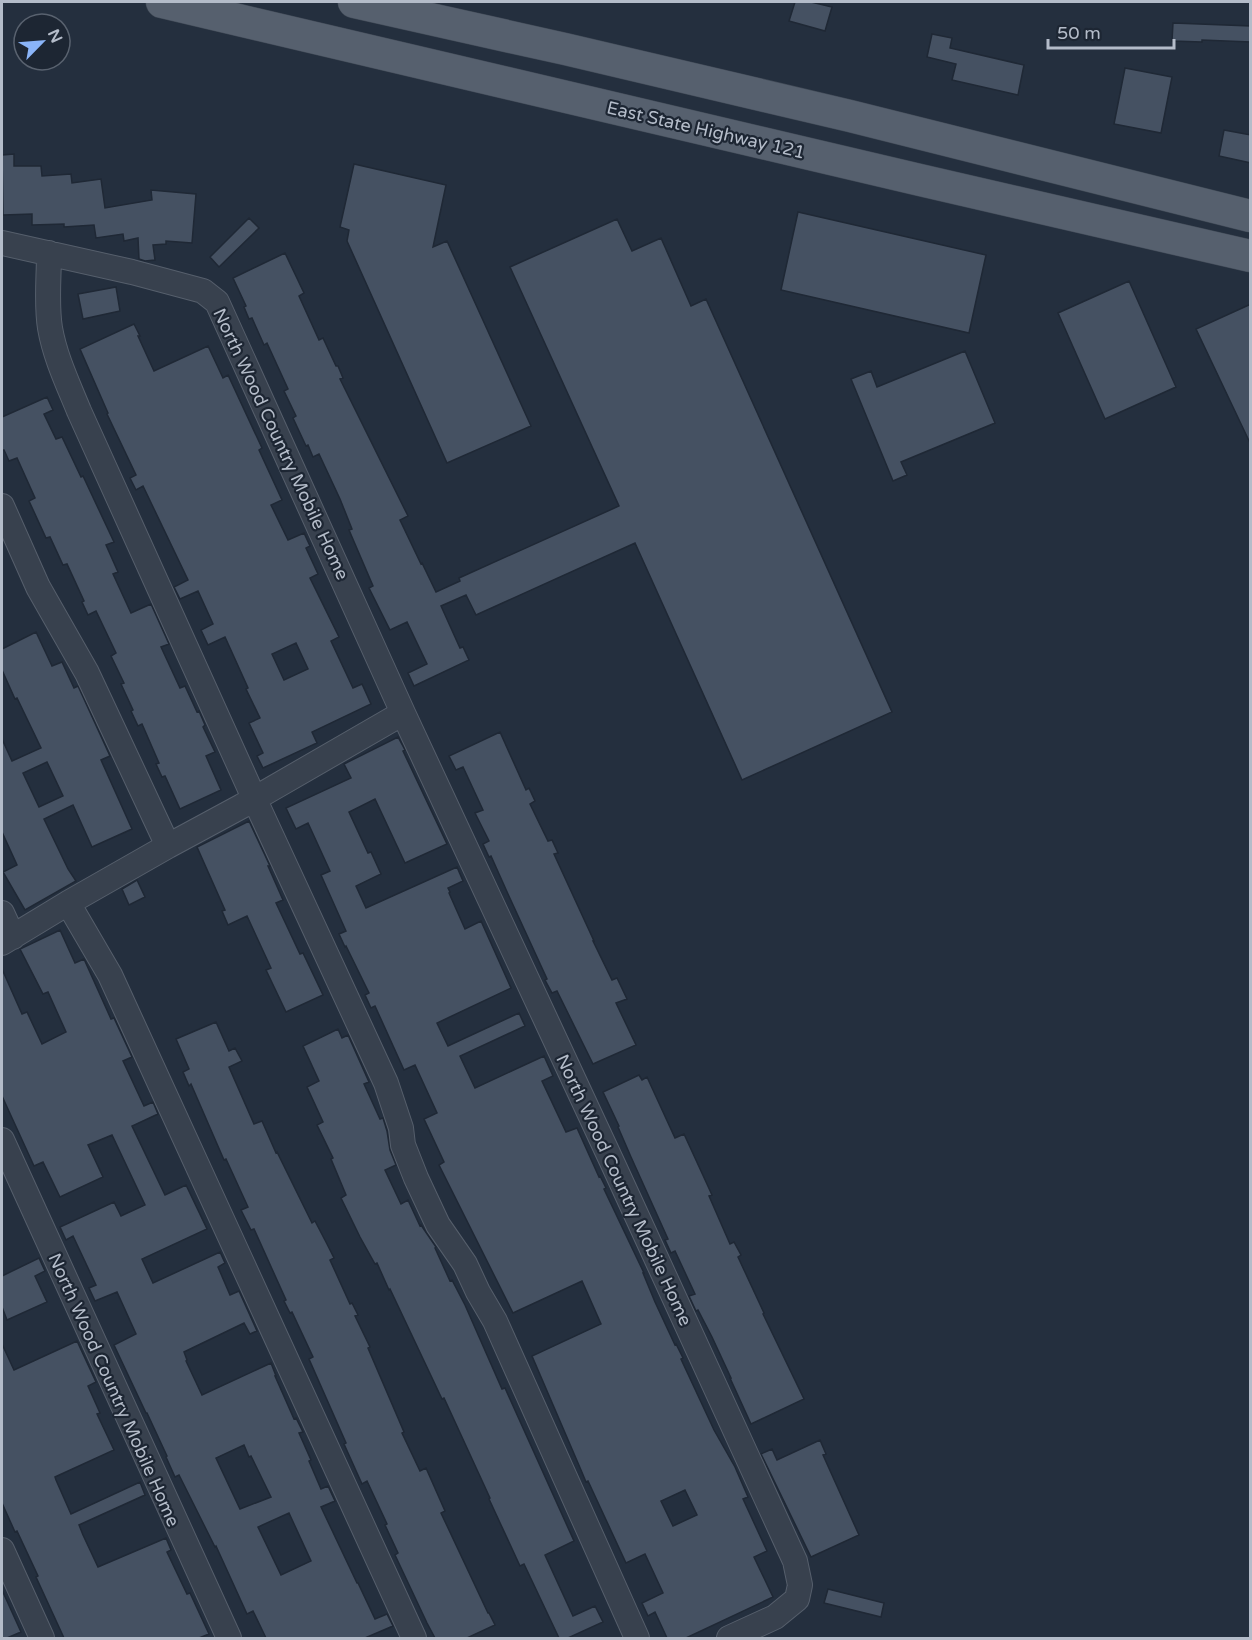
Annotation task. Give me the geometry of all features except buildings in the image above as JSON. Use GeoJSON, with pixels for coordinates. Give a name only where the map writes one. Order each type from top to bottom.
{"type":"FeatureCollection","features":[{"type":"Feature","properties":{"kind":"main road","name":"East State Highway 121"},"geometry":{"type":"LineString","coordinates":[[162,2],[240,10],[548,92],[1251,256]]}},
{"type":"Feature","properties":{"kind":"main road"},"geometry":{"type":"LineString","coordinates":[[354,2],[850,116],[1251,216]]}},
{"type":"Feature","properties":{"kind":"main road"},"geometry":{"type":"LineString","coordinates":[[548,92],[565,49]]}},
{"type":"Feature","properties":{"kind":"main road"},"geometry":{"type":"LineString","coordinates":[[726,134],[735,90]]}},
{"type":"Feature","properties":{"kind":"street","name":"North Wood Country Mobile Home"},"geometry":{"type":"LineString","coordinates":[[2,243],[132,272],[203,291],[217,303],[403,713],[795,1561],[800,1585],[797,1599],[775,1617],[729,1638]]}},
{"type":"Feature","properties":{"kind":"street"},"geometry":{"type":"LineString","coordinates":[[49,253],[50,328],[58,359],[89,433],[386,1083],[401,1128],[403,1145],[416,1178],[438,1225],[465,1264],[495,1321],[637,1638]]}},
{"type":"Feature","properties":{"kind":"street"},"geometry":{"type":"LineString","coordinates":[[2,506],[38,587],[87,673],[168,846]]}},
{"type":"Feature","properties":{"kind":"street"},"geometry":{"type":"LineString","coordinates":[[2,913],[7,940],[403,713]]}},
{"type":"Feature","properties":{"kind":"street"},"geometry":{"type":"LineString","coordinates":[[68,903],[110,975],[414,1638]]}},
{"type":"Feature","properties":{"kind":"street","name":"North Wood Country Mobile Home"},"geometry":{"type":"LineString","coordinates":[[2,1140],[228,1638]]}},
{"type":"Feature","properties":{"kind":"street"},"geometry":{"type":"LineString","coordinates":[[2,1550],[42,1638]]}}]}
